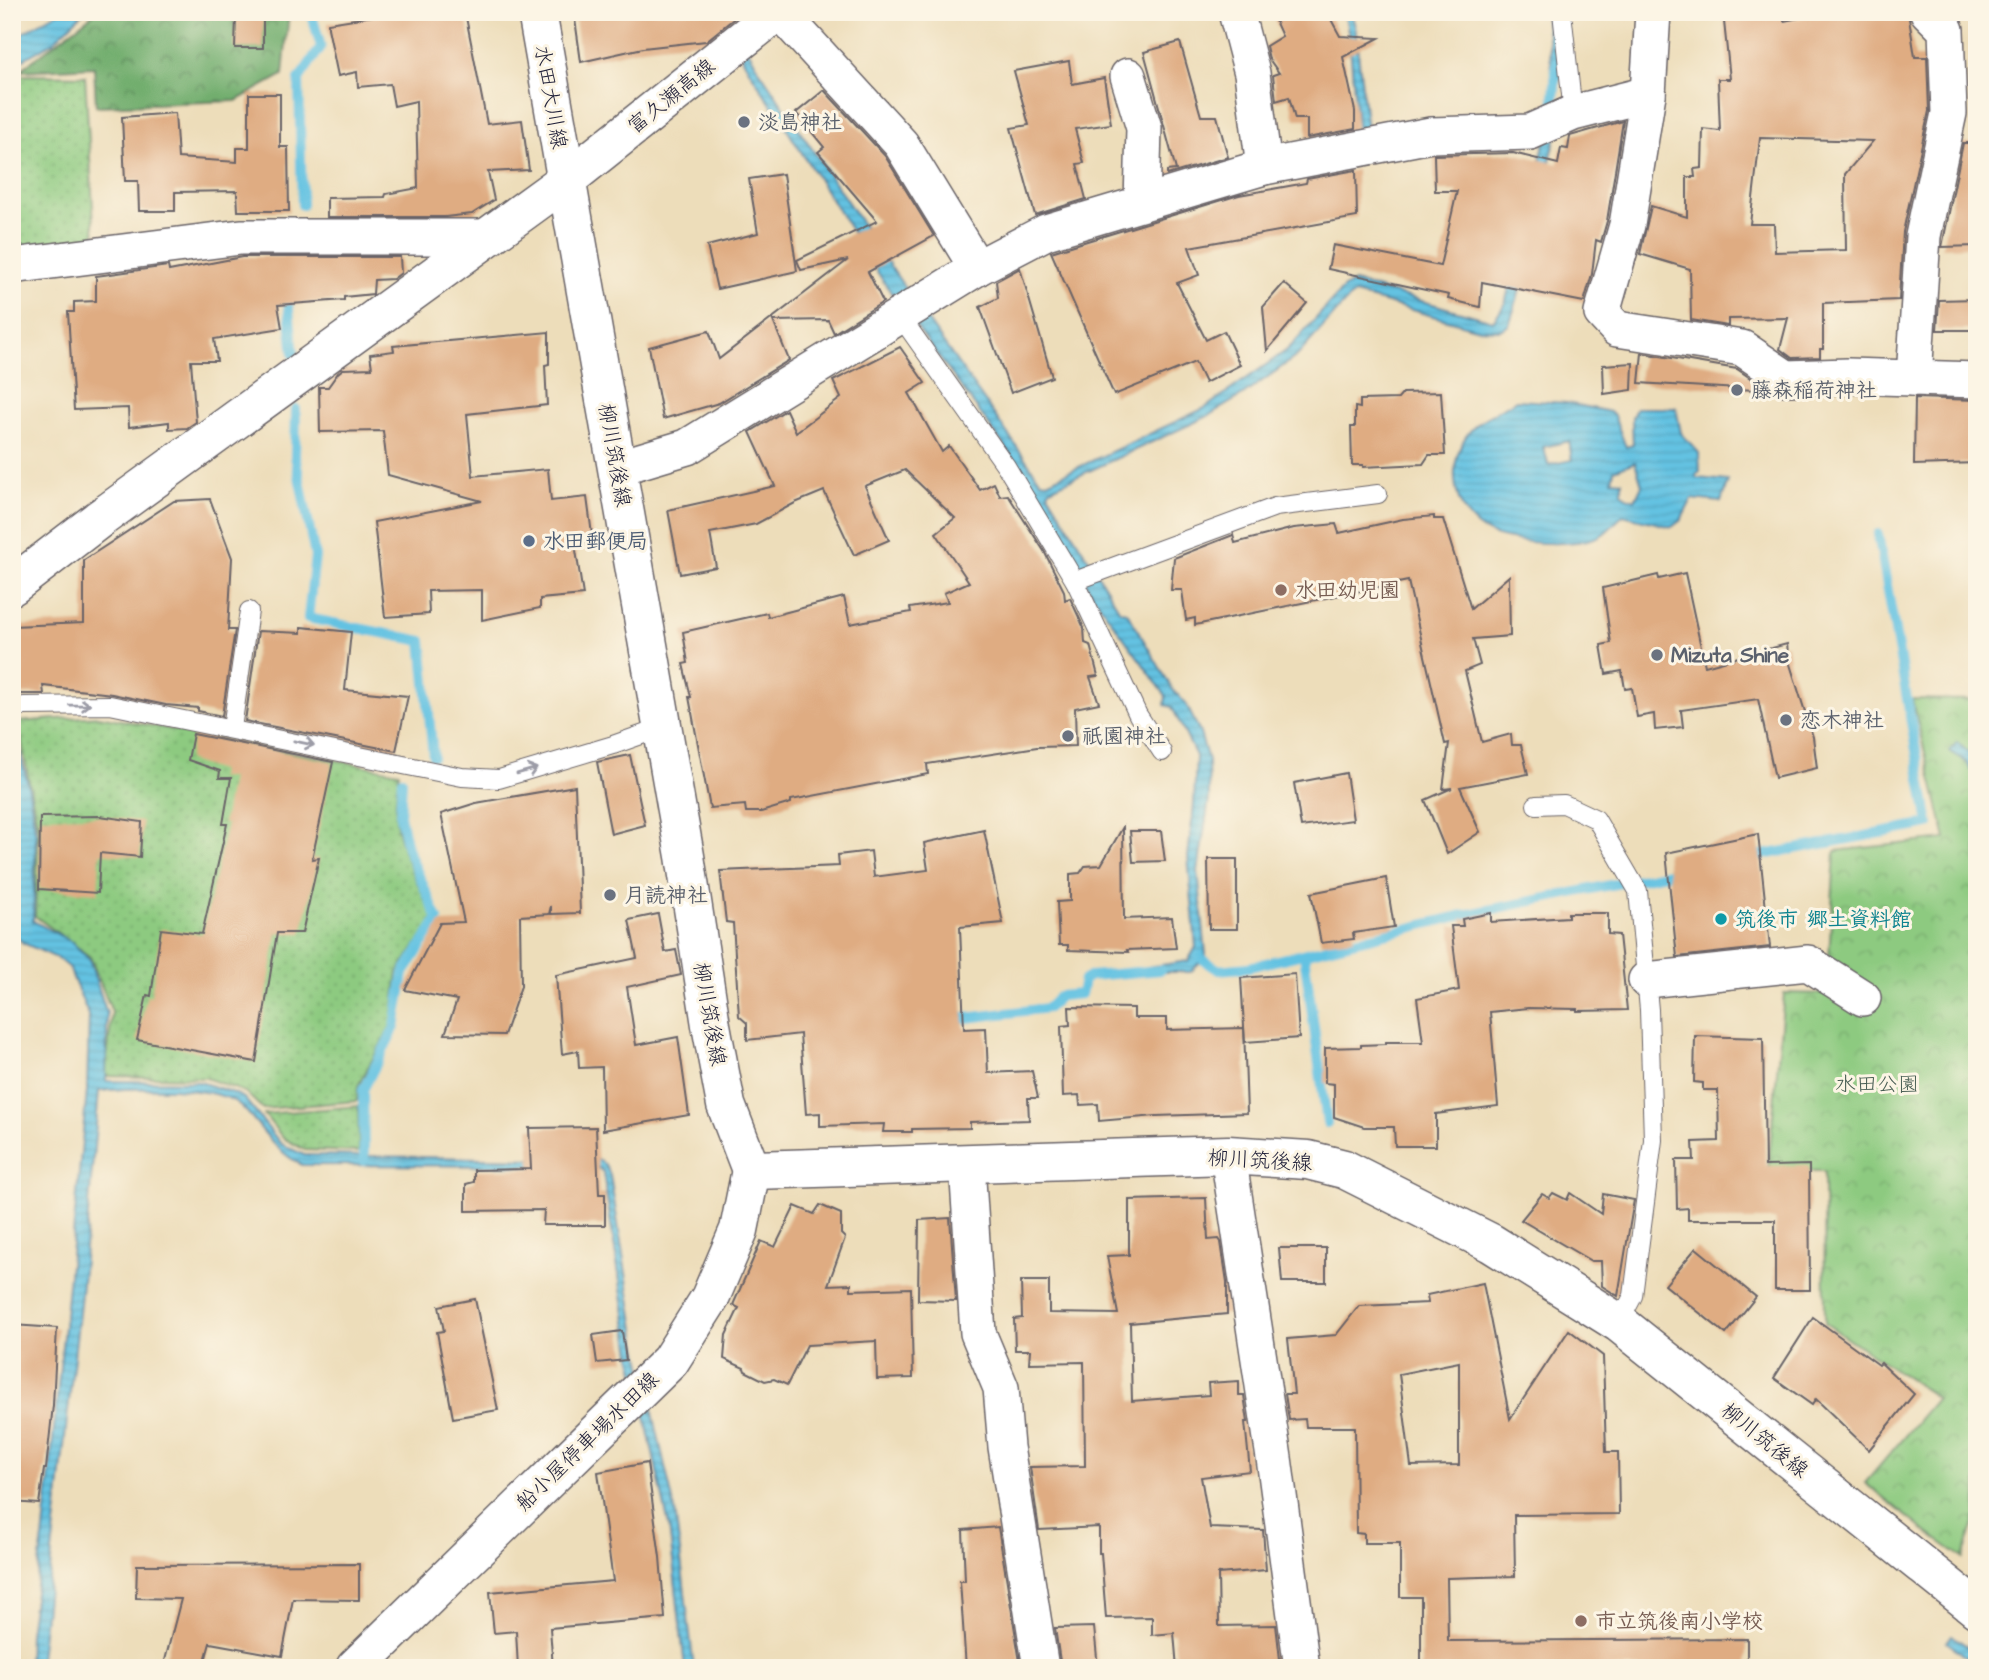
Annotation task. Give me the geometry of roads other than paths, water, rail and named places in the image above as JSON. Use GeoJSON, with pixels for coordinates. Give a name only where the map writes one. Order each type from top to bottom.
{"type":"FeatureCollection","features":[{"type":"Feature","properties":{"kind":"main road","name":"水田大川線"},"geometry":{"type":"LineString","coordinates":[[537,12],[565,181]]}},
{"type":"Feature","properties":{"kind":"main road","name":"富久瀬高線"},"geometry":{"type":"LineString","coordinates":[[565,181],[762,20]]}},
{"type":"Feature","properties":{"kind":"main road"},"geometry":{"type":"LineString","coordinates":[[12,586],[98,520],[565,181]]}},
{"type":"Feature","properties":{"kind":"main road","name":"柳川筑後線"},"geometry":{"type":"LineString","coordinates":[[565,181],[726,1105],[751,1170],[1228,1155],[1308,1160],[1344,1169],[1491,1243],[1619,1323],[1977,1609]]}},
{"type":"Feature","properties":{"kind":"main road","name":"船小屋停車場水田線"},"geometry":{"type":"LineString","coordinates":[[355,1668],[670,1361],[710,1298],[739,1230],[751,1170]]}},
{"type":"Feature","properties":{"kind":"street"},"geometry":{"type":"LineString","coordinates":[[1236,12],[1252,74],[1264,167]]}},
{"type":"Feature","properties":{"kind":"street"},"geometry":{"type":"LineString","coordinates":[[1653,12],[1648,94],[1627,225],[1602,313],[1609,321],[1617,328],[1742,348],[1786,378],[1977,380]]}},
{"type":"Feature","properties":{"kind":"street"},"geometry":{"type":"LineString","coordinates":[[1914,378],[1923,236],[1949,113],[1946,30],[1928,12]]}},
{"type":"Feature","properties":{"kind":"street"},"geometry":{"type":"LineString","coordinates":[[762,20],[901,144],[976,268]]}},
{"type":"Feature","properties":{"kind":"street"},"geometry":{"type":"LineString","coordinates":[[1128,76],[1144,128],[1142,203]]}},
{"type":"Feature","properties":{"kind":"street"},"geometry":{"type":"LineString","coordinates":[[617,468],[687,447],[976,268],[1046,232],[1264,167],[1431,135],[1530,132],[1573,113],[1648,94]]}},
{"type":"Feature","properties":{"kind":"street"},"geometry":{"type":"LineString","coordinates":[[12,267],[241,237],[489,237]]}},
{"type":"Feature","properties":{"kind":"street"},"geometry":{"type":"LineString","coordinates":[[1646,980],[1808,962],[1863,998]]}},
{"type":"Feature","properties":{"kind":"street"},"geometry":{"type":"LineString","coordinates":[[1228,1155],[1272,1445],[1302,1668]]}},
{"type":"Feature","properties":{"kind":"street"},"geometry":{"type":"LineString","coordinates":[[967,1165],[978,1333],[1001,1388],[1006,1447],[1041,1668]]}},
{"type":"Feature","properties":{"kind":"lane"},"geometry":{"type":"LineString","coordinates":[[1562,12],[1573,113]]}},
{"type":"Feature","properties":{"kind":"lane"},"geometry":{"type":"LineString","coordinates":[[900,316],[1006,466],[1075,581],[1138,715],[1162,752]]}},
{"type":"Feature","properties":{"kind":"lane"},"geometry":{"type":"LineString","coordinates":[[1075,581],[1275,507],[1378,494]]}},
{"type":"Feature","properties":{"kind":"lane"},"geometry":{"type":"LineString","coordinates":[[232,728],[249,611]]}},
{"type":"Feature","properties":{"kind":"lane"},"geometry":{"type":"LineString","coordinates":[[12,709],[24,706],[110,705],[462,777],[499,779],[661,728]]}},
{"type":"Feature","properties":{"kind":"lane"},"geometry":{"type":"LineString","coordinates":[[1536,805],[1564,804],[1596,819],[1638,891],[1650,1010],[1653,1140],[1633,1296],[1619,1323]]}},
{"type":"Feature","properties":{"kind":"water"},"geometry":{"type":"Polygon","coordinates":[[[59,12],[84,12],[53,42],[12,66],[12,39],[59,12]]]}},
{"type":"Feature","properties":{"kind":"water"},"geometry":{"type":"Polygon","coordinates":[[[718,12],[727,12],[760,71],[911,297],[1041,481],[1047,482],[1205,408],[1287,350],[1343,289],[1354,282],[1493,321],[1505,304],[1546,136],[1556,135],[1521,287],[1509,325],[1500,330],[1479,329],[1355,294],[1298,355],[1243,395],[1206,417],[1050,489],[1048,493],[1120,611],[1127,612],[1173,690],[1186,704],[1199,730],[1208,760],[1209,799],[1198,871],[1206,955],[1191,972],[1147,972],[1147,967],[1188,961],[1196,947],[1188,857],[1196,756],[1172,707],[1165,705],[1166,696],[1092,594],[1006,448],[885,284],[748,68],[718,12]]]}},
{"type":"Feature","properties":{"kind":"water"},"geometry":{"type":"Polygon","coordinates":[[[1344,12],[1351,12],[1355,26],[1367,130],[1358,135],[1349,35],[1344,12]]]}},
{"type":"Feature","properties":{"kind":"water"},"geometry":{"type":"Polygon","coordinates":[[[1545,12],[1555,12],[1563,78],[1553,79],[1545,12]]]}},
{"type":"Feature","properties":{"kind":"water"},"geometry":{"type":"Polygon","coordinates":[[[1516,400],[1567,403],[1610,412],[1626,447],[1633,445],[1632,418],[1636,408],[1676,408],[1681,433],[1699,453],[1700,472],[1696,475],[1697,478],[1728,481],[1721,502],[1692,499],[1681,520],[1672,527],[1623,515],[1603,534],[1578,542],[1543,543],[1508,539],[1483,530],[1471,520],[1457,494],[1455,480],[1459,450],[1475,426],[1516,400]],[[1569,441],[1543,447],[1549,465],[1572,460],[1569,441]],[[1635,462],[1614,470],[1612,480],[1622,481],[1622,492],[1626,497],[1635,500],[1642,485],[1635,462]]]}},
{"type":"Feature","properties":{"kind":"water"},"geometry":{"type":"Polygon","coordinates":[[[12,722],[28,784],[36,835],[33,921],[72,942],[89,959],[107,1014],[106,1081],[200,1082],[234,1093],[244,1098],[281,1144],[304,1155],[599,1160],[606,1166],[610,1175],[638,1347],[675,1510],[694,1668],[685,1668],[669,1526],[631,1353],[603,1172],[596,1166],[302,1165],[282,1152],[249,1114],[230,1099],[195,1091],[131,1089],[99,1091],[80,1304],[39,1668],[28,1668],[29,1633],[44,1531],[87,1091],[89,1016],[69,968],[57,958],[23,943],[12,931],[12,866],[16,846],[12,825],[12,722]]]}},
{"type":"Feature","properties":{"kind":"water"},"geometry":{"type":"Polygon","coordinates":[[[1957,742],[1977,761],[1977,779],[1966,762],[1950,751],[1957,742]]]}},
{"type":"Feature","properties":{"kind":"water"},"geometry":{"type":"Polygon","coordinates":[[[1952,1635],[1977,1654],[1977,1665],[1947,1642],[1952,1635]]]}},
{"type":"Feature","properties":{"kind":"waterway"},"geometry":{"type":"LineString","coordinates":[[302,205],[299,79],[321,47],[311,12]]}},
{"type":"Feature","properties":{"kind":"waterway"},"geometry":{"type":"LineString","coordinates":[[1553,114],[1556,67]]}},
{"type":"Feature","properties":{"kind":"waterway"},"geometry":{"type":"LineString","coordinates":[[287,292],[294,355]]}},
{"type":"Feature","properties":{"kind":"waterway"},"geometry":{"type":"LineString","coordinates":[[296,409],[295,456],[315,556],[308,618],[422,641],[433,756]]}},
{"type":"Feature","properties":{"kind":"waterway"},"geometry":{"type":"LineString","coordinates":[[1747,858],[1929,824],[1878,534]]}},
{"type":"Feature","properties":{"kind":"waterway"},"geometry":{"type":"LineString","coordinates":[[364,1161],[363,1090],[395,1027],[404,973],[438,919],[407,848],[400,816],[402,780]]}},
{"type":"Feature","properties":{"kind":"waterway"},"geometry":{"type":"LineString","coordinates":[[1199,957],[1219,970],[1249,967],[1459,916],[1679,871]]}},
{"type":"Feature","properties":{"kind":"waterway"},"geometry":{"type":"LineString","coordinates":[[1304,954],[1327,1123]]}},
{"type":"Feature","properties":{"kind":"waterway"},"geometry":{"type":"LineString","coordinates":[[950,1020],[1048,1008],[1060,996],[1081,994],[1084,980],[1091,976],[1161,970]]}},
{"type":"Feature","properties":{"kind":"place","name":"淡島神社"},"geometry":{"type":"Point","coordinates":[744,122]}},
{"type":"Feature","properties":{"kind":"place","name":"藤森稲荷神社"},"geometry":{"type":"Point","coordinates":[1737,390]}},
{"type":"Feature","properties":{"kind":"place","name":"水田郵便局"},"geometry":{"type":"Point","coordinates":[529,541]}},
{"type":"Feature","properties":{"kind":"place","name":"水田幼児園"},"geometry":{"type":"Point","coordinates":[1281,590]}},
{"type":"Feature","properties":{"kind":"place","name":"Mizuta Shine"},"geometry":{"type":"Point","coordinates":[1657,655]}},
{"type":"Feature","properties":{"kind":"place","name":"恋木神社"},"geometry":{"type":"Point","coordinates":[1786,720]}},
{"type":"Feature","properties":{"kind":"place","name":"祇園神社"},"geometry":{"type":"Point","coordinates":[1068,736]}},
{"type":"Feature","properties":{"kind":"place","name":"月読神社"},"geometry":{"type":"Point","coordinates":[610,895]}},
{"type":"Feature","properties":{"kind":"place","name":"筑後市 郷土資料館"},"geometry":{"type":"Point","coordinates":[1721,919]}},
{"type":"Feature","properties":{"kind":"place","name":"市立筑後南小学校"},"geometry":{"type":"Point","coordinates":[1581,1621]}},
{"type":"Feature","properties":{"kind":"park label","name":"水田公園"},"geometry":{"type":"Point","coordinates":[1877,1084]}}]}
